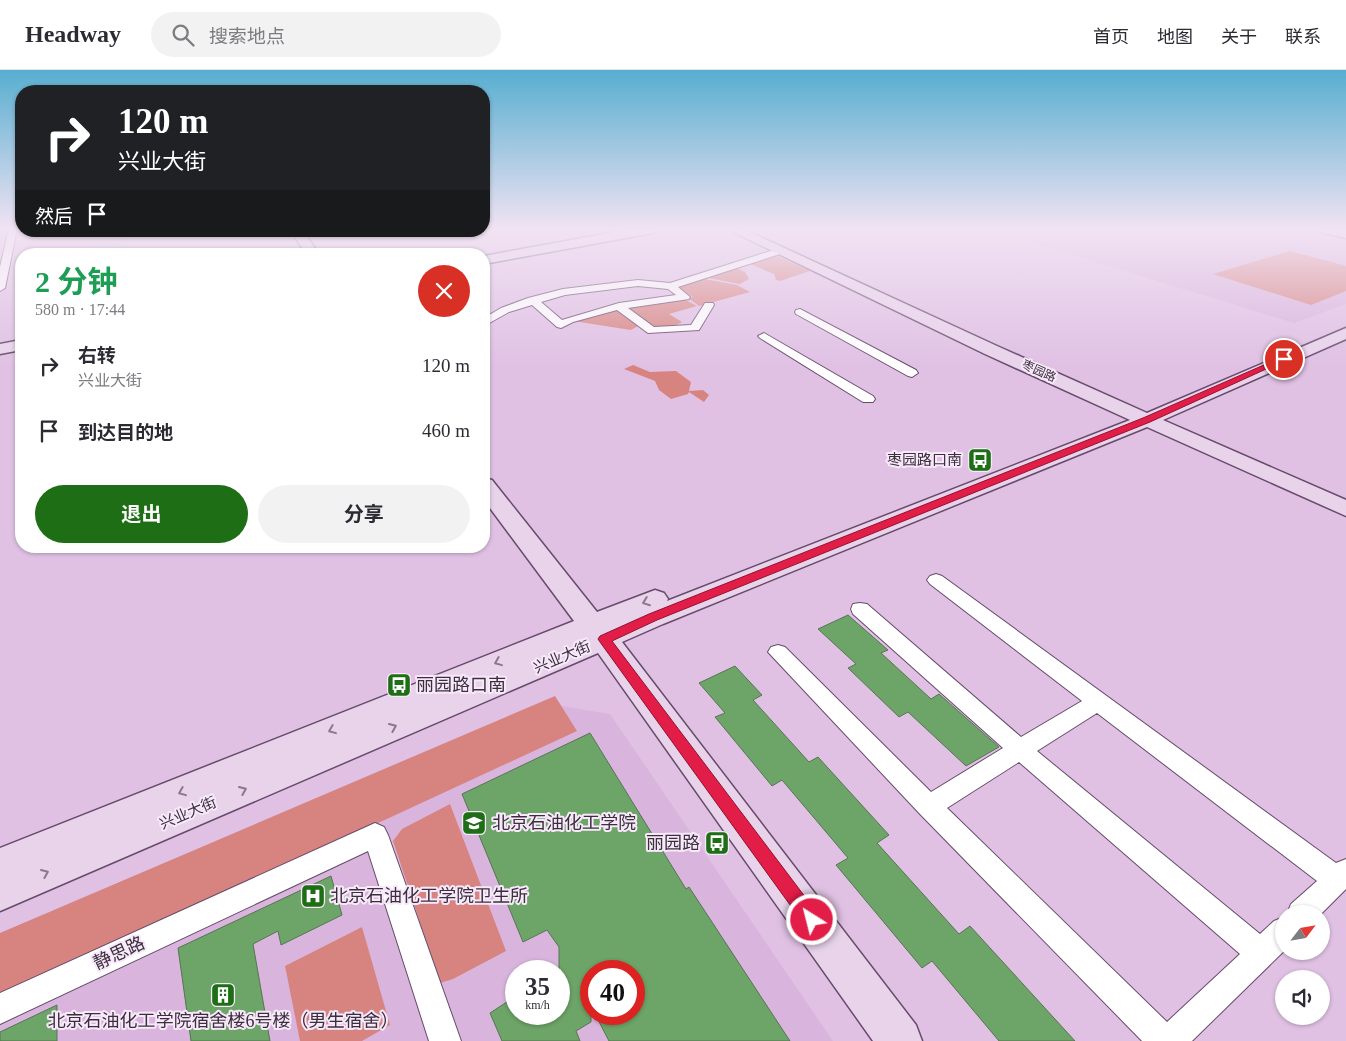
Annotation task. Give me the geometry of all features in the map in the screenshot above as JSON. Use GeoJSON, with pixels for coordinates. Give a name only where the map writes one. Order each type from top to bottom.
{"type":"FeatureCollection","features":[{"type":"Feature","properties":{"kind":"main road","name":"枣园路"},"geometry":{"type":"LineString","coordinates":[[831,274],[1346,509]]}},
{"type":"Feature","properties":{"kind":"main road","name":"兴业大街"},"geometry":{"type":"LineString","coordinates":[[1139,416],[1346,321]]}},
{"type":"Feature","properties":{"kind":"main road","name":"兴业大街"},"geometry":{"type":"LineString","coordinates":[[0,866],[598,631],[653,617],[1139,416],[1346,333]]}},
{"type":"Feature","properties":{"kind":"main road"},"geometry":{"type":"LineString","coordinates":[[0,348],[15,346]]}},
{"type":"Feature","properties":{"kind":"main road"},"geometry":{"type":"LineString","coordinates":[[490,493],[598,631],[900,1041]]}},
{"type":"Feature","properties":{"kind":"main road","name":"兴业大街"},"geometry":{"type":"LineString","coordinates":[[0,892],[598,631]]}},
{"type":"Feature","properties":{"kind":"street"},"geometry":{"type":"LineString","coordinates":[[0,288],[3,274]]}},
{"type":"Feature","properties":{"kind":"street"},"geometry":{"type":"LineString","coordinates":[[490,319],[505,310],[532,300],[563,292],[601,286],[638,284],[670,286],[707,274]]}},
{"type":"Feature","properties":{"kind":"street"},"geometry":{"type":"LineString","coordinates":[[532,300],[561,325],[569,320],[619,306],[685,297],[670,286]]}},
{"type":"Feature","properties":{"kind":"street"},"geometry":{"type":"LineString","coordinates":[[619,306],[652,331],[695,328],[709,305]]}},
{"type":"Feature","properties":{"kind":"street"},"geometry":{"type":"LineString","coordinates":[[800,312],[912,374]]}},
{"type":"Feature","properties":{"kind":"street"},"geometry":{"type":"LineString","coordinates":[[764,336],[868,399]]}},
{"type":"Feature","properties":{"kind":"street"},"geometry":{"type":"LineString","coordinates":[[936,580],[1097,702],[1341,875],[1310,905]]}},
{"type":"Feature","properties":{"kind":"street"},"geometry":{"type":"LineString","coordinates":[[860,609],[1020,750],[1261,953]]}},
{"type":"Feature","properties":{"kind":"street"},"geometry":{"type":"LineString","coordinates":[[778,652],[1164,1041]]}},
{"type":"Feature","properties":{"kind":"street"},"geometry":{"type":"LineString","coordinates":[[929,806],[1097,702]]}},
{"type":"Feature","properties":{"kind":"street","name":"静思路"},"geometry":{"type":"LineString","coordinates":[[0,1009],[375,835],[445,1041]]}},
{"type":"Feature","properties":{"kind":"street"},"geometry":{"type":"LineString","coordinates":[[1170,1041],[1275,940]]}},
{"type":"Feature","properties":{"kind":"shaded area"},"geometry":{"type":"Polygon","coordinates":[[[719,274],[746,274],[749,279],[740,284],[708,278],[719,274]]]}},
{"type":"Feature","properties":{"kind":"shaded area"},"geometry":{"type":"Polygon","coordinates":[[[774,274],[800,274],[780,281],[776,280],[774,274]]]}},
{"type":"Feature","properties":{"kind":"shaded area"},"geometry":{"type":"Polygon","coordinates":[[[1136,274],[1346,274],[1346,304],[1294,323],[1136,274]]]}},
{"type":"Feature","properties":{"kind":"shaded area"},"geometry":{"type":"Polygon","coordinates":[[[1214,274],[1346,274],[1346,291],[1311,305],[1214,274]]]}},
{"type":"Feature","properties":{"kind":"shaded area"},"geometry":{"type":"Polygon","coordinates":[[[705,279],[737,285],[750,292],[699,306],[688,298],[693,297],[677,287],[705,279]]]}},
{"type":"Feature","properties":{"kind":"shaded area"},"geometry":{"type":"Polygon","coordinates":[[[684,299],[697,306],[669,314],[682,322],[673,326],[658,327],[651,325],[624,307],[684,299]]]}},
{"type":"Feature","properties":{"kind":"shaded area"},"geometry":{"type":"Polygon","coordinates":[[[616,308],[640,325],[631,330],[573,321],[616,308]]]}},
{"type":"Feature","properties":{"kind":"shaded area"},"geometry":{"type":"Polygon","coordinates":[[[633,365],[650,372],[676,371],[691,382],[689,391],[703,390],[709,395],[704,402],[689,392],[688,394],[671,399],[659,390],[655,381],[624,369],[633,365]]]}},
{"type":"Feature","properties":{"kind":"shaded area"},"geometry":{"type":"Polygon","coordinates":[[[555,696],[577,731],[0,998],[0,933],[555,696]]]}},
{"type":"Feature","properties":{"kind":"shaded area","name":"北京石油化工学院"},"geometry":{"type":"Polygon","coordinates":[[[550,704],[610,714],[833,1041],[0,1041],[0,933],[550,704]]]}},
{"type":"Feature","properties":{"kind":"shaded area"},"geometry":{"type":"Polygon","coordinates":[[[450,804],[506,951],[453,979],[440,983],[393,841],[402,829],[450,804]]]}},
{"type":"Feature","properties":{"kind":"shaded area"},"geometry":{"type":"Polygon","coordinates":[[[362,927],[390,1025],[362,1041],[300,1041],[285,966],[362,927]]]}},
{"type":"Feature","properties":{"kind":"building"},"geometry":{"type":"Polygon","coordinates":[[[848,615],[888,650],[881,653],[931,699],[939,694],[999,747],[966,766],[908,712],[899,717],[848,668],[856,664],[818,629],[848,615]]]}},
{"type":"Feature","properties":{"kind":"building"},"geometry":{"type":"Polygon","coordinates":[[[735,666],[762,695],[753,700],[809,762],[818,757],[889,835],[877,843],[959,934],[970,926],[1075,1041],[999,1041],[932,961],[922,968],[836,865],[848,858],[782,780],[772,786],[715,717],[725,713],[699,683],[735,666]]]}},
{"type":"Feature","properties":{"kind":"building"},"geometry":{"type":"Polygon","coordinates":[[[590,733],[686,889],[689,887],[790,1041],[609,1041],[601,1025],[645,1025],[645,960],[580,960],[580,1025],[586,1025],[576,1031],[580,1041],[502,1041],[490,1013],[505,1003],[505,1025],[570,1025],[570,960],[559,960],[559,947],[547,930],[523,942],[462,794],[590,733]]]}},
{"type":"Feature","properties":{"kind":"building","name":"北京石油化工学院宿舍楼6号楼（男生宿舍）"},"geometry":{"type":"Polygon","coordinates":[[[331,876],[342,915],[281,945],[278,931],[253,944],[270,1041],[191,1041],[178,948],[331,876]]]}},
{"type":"Feature","properties":{"kind":"building","name":"北京石油化工学院宿舍楼6号楼（男生宿舍）"},"geometry":{"type":"Polygon","coordinates":[[[57,1005],[57,1041],[0,1041],[0,1032],[57,1005]]]}},
{"type":"Feature","properties":{"kind":"place","name":"枣园路口南"},"geometry":{"type":"Point","coordinates":[980,460]}},
{"type":"Feature","properties":{"kind":"place","name":"丽园路口南"},"geometry":{"type":"Point","coordinates":[399,685]}},
{"type":"Feature","properties":{"kind":"place","name":"北京石油化工学院"},"geometry":{"type":"Point","coordinates":[474,823]}},
{"type":"Feature","properties":{"kind":"place","name":"丽园路"},"geometry":{"type":"Point","coordinates":[717,843]}},
{"type":"Feature","properties":{"kind":"place","name":"北京石油化工学院卫生所"},"geometry":{"type":"Point","coordinates":[313,896]}},
{"type":"Feature","properties":{"kind":"place","name":"北京石油化工学院宿舍楼6号楼（男生宿舍）"},"geometry":{"type":"Point","coordinates":[223,995]}},
{"type":"Feature","properties":{"kind":"route"},"geometry":{"type":"LineString","coordinates":[[812,920],[604,639],[653,617],[1146,420],[1284,359]]}}]}
